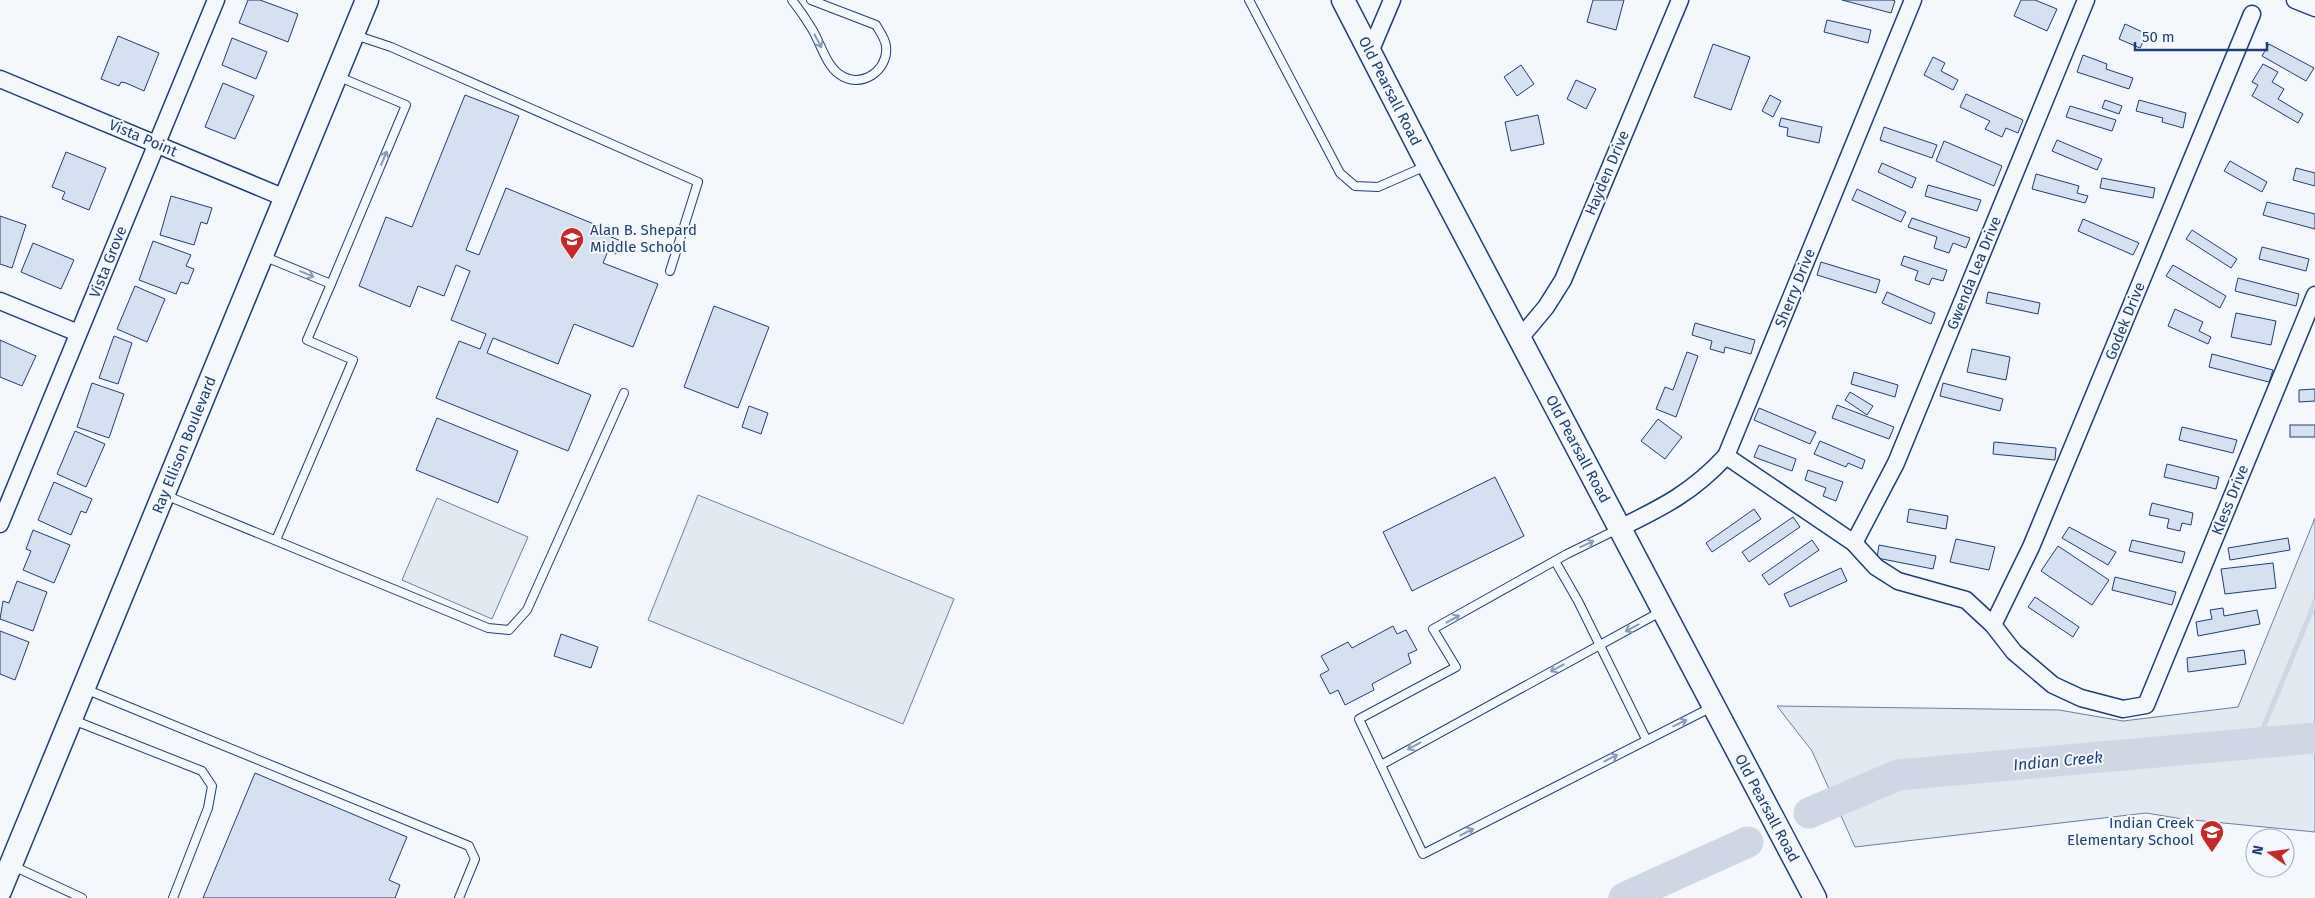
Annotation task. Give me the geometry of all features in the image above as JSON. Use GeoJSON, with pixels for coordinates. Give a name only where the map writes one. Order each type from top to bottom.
{"type":"FeatureCollection","features":[{"type":"Feature","properties":{"kind":"main road","name":"Ray Ellison Boulevard"},"geometry":{"type":"LineString","coordinates":[[0,891],[368,0]]}},
{"type":"Feature","properties":{"kind":"main road","name":"Old Pearsall Road"},"geometry":{"type":"LineString","coordinates":[[1343,0],[1814,898]]}},
{"type":"Feature","properties":{"kind":"street","name":"Vista Grove"},"geometry":{"type":"LineString","coordinates":[[0,521],[216,0]]}},
{"type":"Feature","properties":{"kind":"street"},"geometry":{"type":"LineString","coordinates":[[1370,52],[1392,0]]}},
{"type":"Feature","properties":{"kind":"street","name":"Hayden Drive"},"geometry":{"type":"LineString","coordinates":[[1520,338],[1546,307],[1563,280],[1680,0]]}},
{"type":"Feature","properties":{"kind":"street","name":"Sherry Drive"},"geometry":{"type":"LineString","coordinates":[[1620,528],[1673,502],[1694,488],[1726,456],[1913,0]]}},
{"type":"Feature","properties":{"kind":"street","name":"Gwenda Lea Drive"},"geometry":{"type":"LineString","coordinates":[[1854,543],[1896,463],[2086,0]]}},
{"type":"Feature","properties":{"kind":"street"},"geometry":{"type":"LineString","coordinates":[[2295,0],[2315,8]]}},
{"type":"Feature","properties":{"kind":"street","name":"Godek Drive"},"geometry":{"type":"LineString","coordinates":[[1993,625],[2031,547],[2252,14]]}},
{"type":"Feature","properties":{"kind":"street","name":"Vista Point"},"geometry":{"type":"LineString","coordinates":[[0,79],[286,198]]}},
{"type":"Feature","properties":{"kind":"street","name":"Kless Drive"},"geometry":{"type":"LineString","coordinates":[[1993,625],[2014,652],[2053,685],[2081,698],[2123,709],[2146,705],[2315,296]]}},
{"type":"Feature","properties":{"kind":"street"},"geometry":{"type":"LineString","coordinates":[[0,301],[78,333]]}},
{"type":"Feature","properties":{"kind":"street"},"geometry":{"type":"LineString","coordinates":[[1726,456],[1854,543],[1876,567],[1898,581],[1966,600],[1993,625]]}},
{"type":"Feature","properties":{"kind":"lane"},"geometry":{"type":"LineString","coordinates":[[792,0],[812,28],[834,70],[841,76],[858,80],[868,78],[877,72],[883,64],[886,44],[876,25],[811,0]]}},
{"type":"Feature","properties":{"kind":"lane"},"geometry":{"type":"LineString","coordinates":[[1249,0],[1340,173],[1355,186],[1378,187],[1428,165]]}},
{"type":"Feature","properties":{"kind":"lane"},"geometry":{"type":"LineString","coordinates":[[353,34],[391,47],[698,182],[670,271]]}},
{"type":"Feature","properties":{"kind":"lane"},"geometry":{"type":"LineString","coordinates":[[276,540],[353,360],[307,340],[406,105],[336,76]]}},
{"type":"Feature","properties":{"kind":"lane"},"geometry":{"type":"LineString","coordinates":[[262,256],[330,284]]}},
{"type":"Feature","properties":{"kind":"lane"},"geometry":{"type":"LineString","coordinates":[[164,494],[488,628],[509,630],[527,610],[624,393]]}},
{"type":"Feature","properties":{"kind":"lane"},"geometry":{"type":"LineString","coordinates":[[1620,528],[1555,561],[1433,630],[1456,667],[1359,720],[1423,854],[1714,706]]}},
{"type":"Feature","properties":{"kind":"lane"},"geometry":{"type":"LineString","coordinates":[[1555,561],[1600,645],[1646,740]]}},
{"type":"Feature","properties":{"kind":"lane"},"geometry":{"type":"LineString","coordinates":[[1380,765],[1664,610]]}},
{"type":"Feature","properties":{"kind":"lane"},"geometry":{"type":"LineString","coordinates":[[83,689],[468,846],[475,859],[459,898]]}},
{"type":"Feature","properties":{"kind":"lane"},"geometry":{"type":"LineString","coordinates":[[71,719],[202,771],[212,786],[208,808],[173,898]]}},
{"type":"Feature","properties":{"kind":"lane"},"geometry":{"type":"LineString","coordinates":[[10,865],[82,898]]}},
{"type":"Feature","properties":{"kind":"shaded area"},"geometry":{"type":"Polygon","coordinates":[[[698,495],[954,599],[903,724],[648,620],[698,495]]]}},
{"type":"Feature","properties":{"kind":"shaded area"},"geometry":{"type":"Polygon","coordinates":[[[437,498],[528,537],[492,619],[402,580],[437,498]]]}},
{"type":"Feature","properties":{"kind":"shaded area"},"geometry":{"type":"Polygon","coordinates":[[[2315,518],[2315,832],[2295,830],[2295,828],[2274,828],[2183,819],[2146,813],[1855,847],[1812,751],[1777,706],[2059,710],[2123,721],[2238,707],[2315,518]]]}},
{"type":"Feature","properties":{"kind":"building"},"geometry":{"type":"Polygon","coordinates":[[[248,0],[260,0],[298,14],[288,42],[239,23],[248,0]]]}},
{"type":"Feature","properties":{"kind":"building"},"geometry":{"type":"Polygon","coordinates":[[[1593,0],[1624,0],[1616,30],[1587,22],[1593,0]]]}},
{"type":"Feature","properties":{"kind":"building"},"geometry":{"type":"Polygon","coordinates":[[[1842,0],[1892,0],[1895,1],[1891,13],[1842,0]]]}},
{"type":"Feature","properties":{"kind":"building"},"geometry":{"type":"Polygon","coordinates":[[[2021,0],[2035,0],[2057,9],[2047,31],[2014,16],[2021,0]]]}},
{"type":"Feature","properties":{"kind":"building"},"geometry":{"type":"Polygon","coordinates":[[[1827,20],[1871,30],[1868,43],[1824,32],[1827,20]]]}},
{"type":"Feature","properties":{"kind":"building"},"geometry":{"type":"Polygon","coordinates":[[[2125,24],[2147,34],[2140,48],[2119,39],[2125,24]]]}},
{"type":"Feature","properties":{"kind":"building"},"geometry":{"type":"Polygon","coordinates":[[[118,36],[159,53],[144,91],[126,83],[121,82],[119,86],[101,79],[118,36]]]}},
{"type":"Feature","properties":{"kind":"building"},"geometry":{"type":"Polygon","coordinates":[[[232,38],[267,52],[256,79],[222,65],[232,38]]]}},
{"type":"Feature","properties":{"kind":"building"},"geometry":{"type":"Polygon","coordinates":[[[1713,44],[1750,57],[1731,110],[1694,97],[1713,44]]]}},
{"type":"Feature","properties":{"kind":"building"},"geometry":{"type":"Polygon","coordinates":[[[2269,44],[2314,68],[2306,81],[2262,56],[2269,44]]]}},
{"type":"Feature","properties":{"kind":"building"},"geometry":{"type":"Polygon","coordinates":[[[2083,55],[2107,64],[2106,69],[2133,78],[2129,89],[2077,72],[2083,55]]]}},
{"type":"Feature","properties":{"kind":"building"},"geometry":{"type":"Polygon","coordinates":[[[1933,57],[1945,63],[1941,71],[1958,80],[1953,90],[1924,75],[1933,57]]]}},
{"type":"Feature","properties":{"kind":"building"},"geometry":{"type":"Polygon","coordinates":[[[2263,64],[2278,72],[2272,82],[2284,89],[2278,99],[2303,114],[2298,123],[2252,96],[2258,85],[2252,82],[2263,64]]]}},
{"type":"Feature","properties":{"kind":"building"},"geometry":{"type":"Polygon","coordinates":[[[1521,65],[1534,84],[1517,96],[1504,77],[1521,65]]]}},
{"type":"Feature","properties":{"kind":"building"},"geometry":{"type":"Polygon","coordinates":[[[1576,80],[1596,89],[1586,109],[1567,99],[1576,80]]]}},
{"type":"Feature","properties":{"kind":"building"},"geometry":{"type":"Polygon","coordinates":[[[223,83],[254,96],[235,139],[205,127],[223,83]]]}},
{"type":"Feature","properties":{"kind":"building"},"geometry":{"type":"Polygon","coordinates":[[[1966,94],[2023,120],[2018,133],[2006,128],[2002,137],[1985,129],[1990,121],[1960,107],[1966,94]]]}},
{"type":"Feature","properties":{"kind":"building"},"geometry":{"type":"Polygon","coordinates":[[[465,95],[519,116],[466,250],[479,255],[506,188],[606,229],[604,234],[621,241],[616,254],[608,251],[603,263],[658,284],[633,347],[574,324],[558,364],[493,338],[487,353],[591,395],[568,451],[436,398],[459,341],[480,349],[486,334],[451,320],[470,271],[456,265],[444,296],[418,286],[410,307],[359,286],[386,217],[412,227],[465,95]]]}},
{"type":"Feature","properties":{"kind":"building"},"geometry":{"type":"Polygon","coordinates":[[[1770,95],[1781,101],[1773,117],[1762,111],[1770,95]]]}},
{"type":"Feature","properties":{"kind":"building"},"geometry":{"type":"Polygon","coordinates":[[[2105,100],[2122,106],[2119,114],[2102,108],[2105,100]]]}},
{"type":"Feature","properties":{"kind":"building"},"geometry":{"type":"Polygon","coordinates":[[[2139,100],[2186,113],[2183,128],[2162,122],[2163,118],[2136,111],[2139,100]]]}},
{"type":"Feature","properties":{"kind":"building"},"geometry":{"type":"Polygon","coordinates":[[[2070,106],[2116,120],[2112,131],[2066,117],[2070,106]]]}},
{"type":"Feature","properties":{"kind":"building"},"geometry":{"type":"Polygon","coordinates":[[[1538,115],[1544,144],[1511,151],[1505,122],[1538,115]]]}},
{"type":"Feature","properties":{"kind":"building"},"geometry":{"type":"Polygon","coordinates":[[[1781,118],[1822,127],[1819,143],[1787,136],[1788,128],[1779,126],[1781,118]]]}},
{"type":"Feature","properties":{"kind":"building"},"geometry":{"type":"Polygon","coordinates":[[[1884,127],[1937,145],[1932,158],[1880,140],[1884,127]]]}},
{"type":"Feature","properties":{"kind":"building"},"geometry":{"type":"Polygon","coordinates":[[[2057,140],[2102,159],[2097,170],[2052,151],[2057,140]]]}},
{"type":"Feature","properties":{"kind":"building"},"geometry":{"type":"Polygon","coordinates":[[[1944,141],[2002,166],[1994,186],[1936,161],[1944,141]]]}},
{"type":"Feature","properties":{"kind":"building"},"geometry":{"type":"Polygon","coordinates":[[[66,152],[106,168],[89,210],[62,199],[65,192],[52,187],[66,152]]]}},
{"type":"Feature","properties":{"kind":"building"},"geometry":{"type":"Polygon","coordinates":[[[2230,161],[2267,182],[2262,192],[2224,171],[2230,161]]]}},
{"type":"Feature","properties":{"kind":"building"},"geometry":{"type":"Polygon","coordinates":[[[1882,163],[1916,178],[1912,188],[1878,172],[1882,163]]]}},
{"type":"Feature","properties":{"kind":"building"},"geometry":{"type":"Polygon","coordinates":[[[2296,168],[2315,173],[2315,186],[2293,180],[2296,168]]]}},
{"type":"Feature","properties":{"kind":"building"},"geometry":{"type":"Polygon","coordinates":[[[2036,174],[2079,186],[2077,193],[2088,196],[2085,203],[2032,189],[2036,174]]]}},
{"type":"Feature","properties":{"kind":"building"},"geometry":{"type":"Polygon","coordinates":[[[2102,178],[2155,188],[2153,198],[2100,188],[2102,178]]]}},
{"type":"Feature","properties":{"kind":"building"},"geometry":{"type":"Polygon","coordinates":[[[1928,185],[1981,200],[1977,211],[1925,196],[1928,185]]]}},
{"type":"Feature","properties":{"kind":"building"},"geometry":{"type":"Polygon","coordinates":[[[1857,189],[1906,212],[1901,222],[1852,200],[1857,189]]]}},
{"type":"Feature","properties":{"kind":"building"},"geometry":{"type":"Polygon","coordinates":[[[171,196],[212,208],[207,224],[201,222],[194,245],[160,235],[171,196]]]}},
{"type":"Feature","properties":{"kind":"building"},"geometry":{"type":"Polygon","coordinates":[[[2267,202],[2315,214],[2315,229],[2263,215],[2267,202]]]}},
{"type":"Feature","properties":{"kind":"building"},"geometry":{"type":"Polygon","coordinates":[[[0,216],[26,225],[12,268],[0,264],[0,216]]]}},
{"type":"Feature","properties":{"kind":"building"},"geometry":{"type":"Polygon","coordinates":[[[1912,218],[1970,238],[1966,248],[1953,243],[1949,253],[1934,248],[1937,237],[1908,227],[1912,218]]]}},
{"type":"Feature","properties":{"kind":"building"},"geometry":{"type":"Polygon","coordinates":[[[2083,219],[2139,243],[2133,255],[2078,231],[2083,219]]]}},
{"type":"Feature","properties":{"kind":"building"},"geometry":{"type":"Polygon","coordinates":[[[2192,230],[2237,259],[2231,268],[2186,239],[2192,230]]]}},
{"type":"Feature","properties":{"kind":"building"},"geometry":{"type":"Polygon","coordinates":[[[153,241],[191,255],[186,266],[194,269],[188,284],[181,282],[176,294],[139,280],[153,241]]]}},
{"type":"Feature","properties":{"kind":"building"},"geometry":{"type":"Polygon","coordinates":[[[33,243],[74,260],[61,289],[21,272],[33,243]]]}},
{"type":"Feature","properties":{"kind":"building"},"geometry":{"type":"Polygon","coordinates":[[[2262,247],[2309,259],[2306,271],[2259,259],[2262,247]]]}},
{"type":"Feature","properties":{"kind":"building"},"geometry":{"type":"Polygon","coordinates":[[[1904,256],[1947,270],[1943,281],[1932,278],[1929,285],[1915,280],[1918,271],[1901,265],[1904,256]]]}},
{"type":"Feature","properties":{"kind":"building"},"geometry":{"type":"Polygon","coordinates":[[[1821,262],[1880,280],[1876,293],[1817,275],[1821,262]]]}},
{"type":"Feature","properties":{"kind":"building"},"geometry":{"type":"Polygon","coordinates":[[[2173,265],[2226,296],[2220,308],[2166,276],[2173,265]]]}},
{"type":"Feature","properties":{"kind":"building"},"geometry":{"type":"Polygon","coordinates":[[[2238,278],[2299,294],[2296,306],[2235,291],[2238,278]]]}},
{"type":"Feature","properties":{"kind":"building"},"geometry":{"type":"Polygon","coordinates":[[[135,286],[165,299],[147,342],[117,329],[135,286]]]}},
{"type":"Feature","properties":{"kind":"building"},"geometry":{"type":"Polygon","coordinates":[[[1887,292],[1935,313],[1931,324],[1882,303],[1887,292]]]}},
{"type":"Feature","properties":{"kind":"building"},"geometry":{"type":"Polygon","coordinates":[[[1988,292],[2040,303],[2038,314],[1986,303],[1988,292]]]}},
{"type":"Feature","properties":{"kind":"building"},"geometry":{"type":"Polygon","coordinates":[[[714,306],[769,327],[738,408],[684,387],[714,306]]]}},
{"type":"Feature","properties":{"kind":"building"},"geometry":{"type":"Polygon","coordinates":[[[2175,309],[2203,322],[2199,331],[2211,337],[2208,344],[2168,326],[2175,309]]]}},
{"type":"Feature","properties":{"kind":"building"},"geometry":{"type":"Polygon","coordinates":[[[2236,313],[2276,321],[2271,345],[2231,337],[2236,313]]]}},
{"type":"Feature","properties":{"kind":"building"},"geometry":{"type":"Polygon","coordinates":[[[1695,323],[1755,340],[1751,354],[1725,347],[1724,353],[1710,349],[1712,341],[1692,335],[1695,323]]]}},
{"type":"Feature","properties":{"kind":"building"},"geometry":{"type":"Polygon","coordinates":[[[114,336],[132,343],[118,384],[99,378],[114,336]]]}},
{"type":"Feature","properties":{"kind":"building"},"geometry":{"type":"Polygon","coordinates":[[[0,340],[36,356],[22,386],[0,377],[0,340]]]}},
{"type":"Feature","properties":{"kind":"building"},"geometry":{"type":"Polygon","coordinates":[[[1972,349],[2010,357],[2006,380],[1967,372],[1972,349]]]}},
{"type":"Feature","properties":{"kind":"building"},"geometry":{"type":"Polygon","coordinates":[[[1687,352],[1698,356],[1676,417],[1656,409],[1665,387],[1673,390],[1687,352]]]}},
{"type":"Feature","properties":{"kind":"building"},"geometry":{"type":"Polygon","coordinates":[[[2212,354],[2273,370],[2269,382],[2209,367],[2212,354]]]}},
{"type":"Feature","properties":{"kind":"building"},"geometry":{"type":"Polygon","coordinates":[[[1854,372],[1898,385],[1895,397],[1851,384],[1854,372]]]}},
{"type":"Feature","properties":{"kind":"building"},"geometry":{"type":"Polygon","coordinates":[[[92,383],[124,394],[109,438],[77,427],[92,383]]]}},
{"type":"Feature","properties":{"kind":"building"},"geometry":{"type":"Polygon","coordinates":[[[1943,383],[2003,399],[2000,411],[1940,396],[1943,383]]]}},
{"type":"Feature","properties":{"kind":"building"},"geometry":{"type":"Polygon","coordinates":[[[2315,389],[2315,401],[2299,402],[2299,390],[2315,389]]]}},
{"type":"Feature","properties":{"kind":"building"},"geometry":{"type":"Polygon","coordinates":[[[1850,392],[1873,406],[1867,415],[1845,400],[1850,392]]]}},
{"type":"Feature","properties":{"kind":"building"},"geometry":{"type":"Polygon","coordinates":[[[1837,405],[1894,427],[1889,439],[1832,418],[1837,405]]]}},
{"type":"Feature","properties":{"kind":"building"},"geometry":{"type":"Polygon","coordinates":[[[749,406],[768,413],[761,434],[742,427],[749,406]]]}},
{"type":"Feature","properties":{"kind":"building"},"geometry":{"type":"Polygon","coordinates":[[[1759,408],[1816,432],[1810,444],[1754,420],[1759,408]]]}},
{"type":"Feature","properties":{"kind":"building"},"geometry":{"type":"Polygon","coordinates":[[[437,418],[518,451],[498,503],[416,470],[437,418]]]}},
{"type":"Feature","properties":{"kind":"building"},"geometry":{"type":"Polygon","coordinates":[[[1658,419],[1682,437],[1665,459],[1641,441],[1658,419]]]}},
{"type":"Feature","properties":{"kind":"building"},"geometry":{"type":"Polygon","coordinates":[[[2290,425],[2315,425],[2315,437],[2290,437],[2290,425]]]}},
{"type":"Feature","properties":{"kind":"building"},"geometry":{"type":"Polygon","coordinates":[[[2182,427],[2237,440],[2233,453],[2179,440],[2182,427]]]}},
{"type":"Feature","properties":{"kind":"building"},"geometry":{"type":"Polygon","coordinates":[[[75,431],[105,444],[86,487],[57,474],[75,431]]]}},
{"type":"Feature","properties":{"kind":"building"},"geometry":{"type":"Polygon","coordinates":[[[1820,441],[1865,460],[1862,469],[1848,463],[1846,467],[1814,454],[1820,441]]]}},
{"type":"Feature","properties":{"kind":"building"},"geometry":{"type":"Polygon","coordinates":[[[1994,442],[2056,448],[2055,460],[1993,454],[1994,442]]]}},
{"type":"Feature","properties":{"kind":"building"},"geometry":{"type":"Polygon","coordinates":[[[1759,445],[1796,459],[1792,471],[1754,457],[1759,445]]]}},
{"type":"Feature","properties":{"kind":"building"},"geometry":{"type":"Polygon","coordinates":[[[2167,464],[2219,477],[2216,489],[2164,477],[2167,464]]]}},
{"type":"Feature","properties":{"kind":"building"},"geometry":{"type":"Polygon","coordinates":[[[1808,470],[1843,482],[1836,501],[1823,496],[1826,488],[1805,480],[1808,470]]]}},
{"type":"Feature","properties":{"kind":"building"},"geometry":{"type":"Polygon","coordinates":[[[1495,477],[1524,536],[1412,591],[1383,532],[1495,477]]]}},
{"type":"Feature","properties":{"kind":"building"},"geometry":{"type":"Polygon","coordinates":[[[54,482],[92,499],[86,513],[81,511],[71,535],[38,520],[54,482]]]}},
{"type":"Feature","properties":{"kind":"building"},"geometry":{"type":"Polygon","coordinates":[[[2152,503],[2193,513],[2191,525],[2182,523],[2180,531],[2167,528],[2169,519],[2149,515],[2152,503]]]}},
{"type":"Feature","properties":{"kind":"building"},"geometry":{"type":"Polygon","coordinates":[[[1754,509],[1761,519],[1712,552],[1706,543],[1754,509]]]}},
{"type":"Feature","properties":{"kind":"building"},"geometry":{"type":"Polygon","coordinates":[[[1909,509],[1948,516],[1946,529],[1907,522],[1909,509]]]}},
{"type":"Feature","properties":{"kind":"building"},"geometry":{"type":"Polygon","coordinates":[[[1793,517],[1800,527],[1749,562],[1742,552],[1793,517]]]}},
{"type":"Feature","properties":{"kind":"building"},"geometry":{"type":"Polygon","coordinates":[[[2069,527],[2116,552],[2108,565],[2062,538],[2069,527]]]}},
{"type":"Feature","properties":{"kind":"building"},"geometry":{"type":"Polygon","coordinates":[[[33,530],[70,545],[54,583],[23,570],[31,551],[26,549],[33,530]]]}},
{"type":"Feature","properties":{"kind":"building"},"geometry":{"type":"Polygon","coordinates":[[[2288,538],[2290,550],[2230,560],[2228,548],[2288,538]]]}},
{"type":"Feature","properties":{"kind":"building"},"geometry":{"type":"Polygon","coordinates":[[[1956,539],[1995,547],[1989,570],[1950,562],[1956,539]]]}},
{"type":"Feature","properties":{"kind":"building"},"geometry":{"type":"Polygon","coordinates":[[[1812,540],[1819,550],[1769,585],[1762,575],[1812,540]]]}},
{"type":"Feature","properties":{"kind":"building"},"geometry":{"type":"Polygon","coordinates":[[[2132,540],[2185,552],[2182,563],[2129,551],[2132,540]]]}},
{"type":"Feature","properties":{"kind":"building"},"geometry":{"type":"Polygon","coordinates":[[[1879,545],[1936,556],[1933,569],[1877,558],[1879,545]]]}},
{"type":"Feature","properties":{"kind":"building"},"geometry":{"type":"Polygon","coordinates":[[[2058,546],[2109,580],[2092,605],[2041,571],[2058,546]]]}},
{"type":"Feature","properties":{"kind":"building"},"geometry":{"type":"Polygon","coordinates":[[[2273,563],[2276,588],[2225,594],[2221,569],[2273,563]]]}},
{"type":"Feature","properties":{"kind":"building"},"geometry":{"type":"Polygon","coordinates":[[[1841,568],[1847,581],[1790,607],[1784,594],[1841,568]]]}},
{"type":"Feature","properties":{"kind":"building"},"geometry":{"type":"Polygon","coordinates":[[[2115,577],[2176,592],[2172,605],[2112,590],[2115,577]]]}},
{"type":"Feature","properties":{"kind":"building"},"geometry":{"type":"Polygon","coordinates":[[[17,581],[47,592],[33,631],[0,619],[3,601],[9,603],[17,581]]]}},
{"type":"Feature","properties":{"kind":"building"},"geometry":{"type":"Polygon","coordinates":[[[2035,597],[2079,627],[2073,637],[2028,607],[2035,597]]]}},
{"type":"Feature","properties":{"kind":"building"},"geometry":{"type":"Polygon","coordinates":[[[2223,608],[2224,616],[2257,610],[2260,624],[2198,636],[2196,622],[2212,619],[2210,610],[2223,608]]]}},
{"type":"Feature","properties":{"kind":"building"},"geometry":{"type":"Polygon","coordinates":[[[1393,626],[1397,634],[1406,630],[1417,650],[1408,654],[1411,663],[1372,684],[1374,690],[1345,705],[1338,690],[1330,694],[1320,675],[1329,670],[1321,656],[1348,642],[1352,648],[1393,626]]]}},
{"type":"Feature","properties":{"kind":"building"},"geometry":{"type":"Polygon","coordinates":[[[0,631],[29,642],[15,680],[0,674],[0,631]]]}},
{"type":"Feature","properties":{"kind":"building"},"geometry":{"type":"Polygon","coordinates":[[[561,634],[598,647],[591,668],[554,656],[561,634]]]}},
{"type":"Feature","properties":{"kind":"building"},"geometry":{"type":"Polygon","coordinates":[[[2244,650],[2246,664],[2188,672],[2187,658],[2244,650]]]}},
{"type":"Feature","properties":{"kind":"building"},"geometry":{"type":"Polygon","coordinates":[[[255,773],[407,837],[389,880],[400,885],[395,898],[203,898],[255,773]]]}},
{"type":"Feature","properties":{"kind":"waterway"},"geometry":{"type":"LineString","coordinates":[[2257,743],[2315,602]]}},
{"type":"Feature","properties":{"kind":"waterway","name":"Indian Creek"},"geometry":{"type":"LineString","coordinates":[[1809,813],[1898,775],[2315,738]]}},
{"type":"Feature","properties":{"kind":"waterway","name":"Indian Creek"},"geometry":{"type":"LineString","coordinates":[[1624,898],[1748,842]]}},
{"type":"Feature","properties":{"kind":"place","name":"Alan B. Shepard Middle School"},"geometry":{"type":"Point","coordinates":[572,260]}},
{"type":"Feature","properties":{"kind":"place","name":"Indian Creek Elementary School"},"geometry":{"type":"Point","coordinates":[2212,853]}}]}
